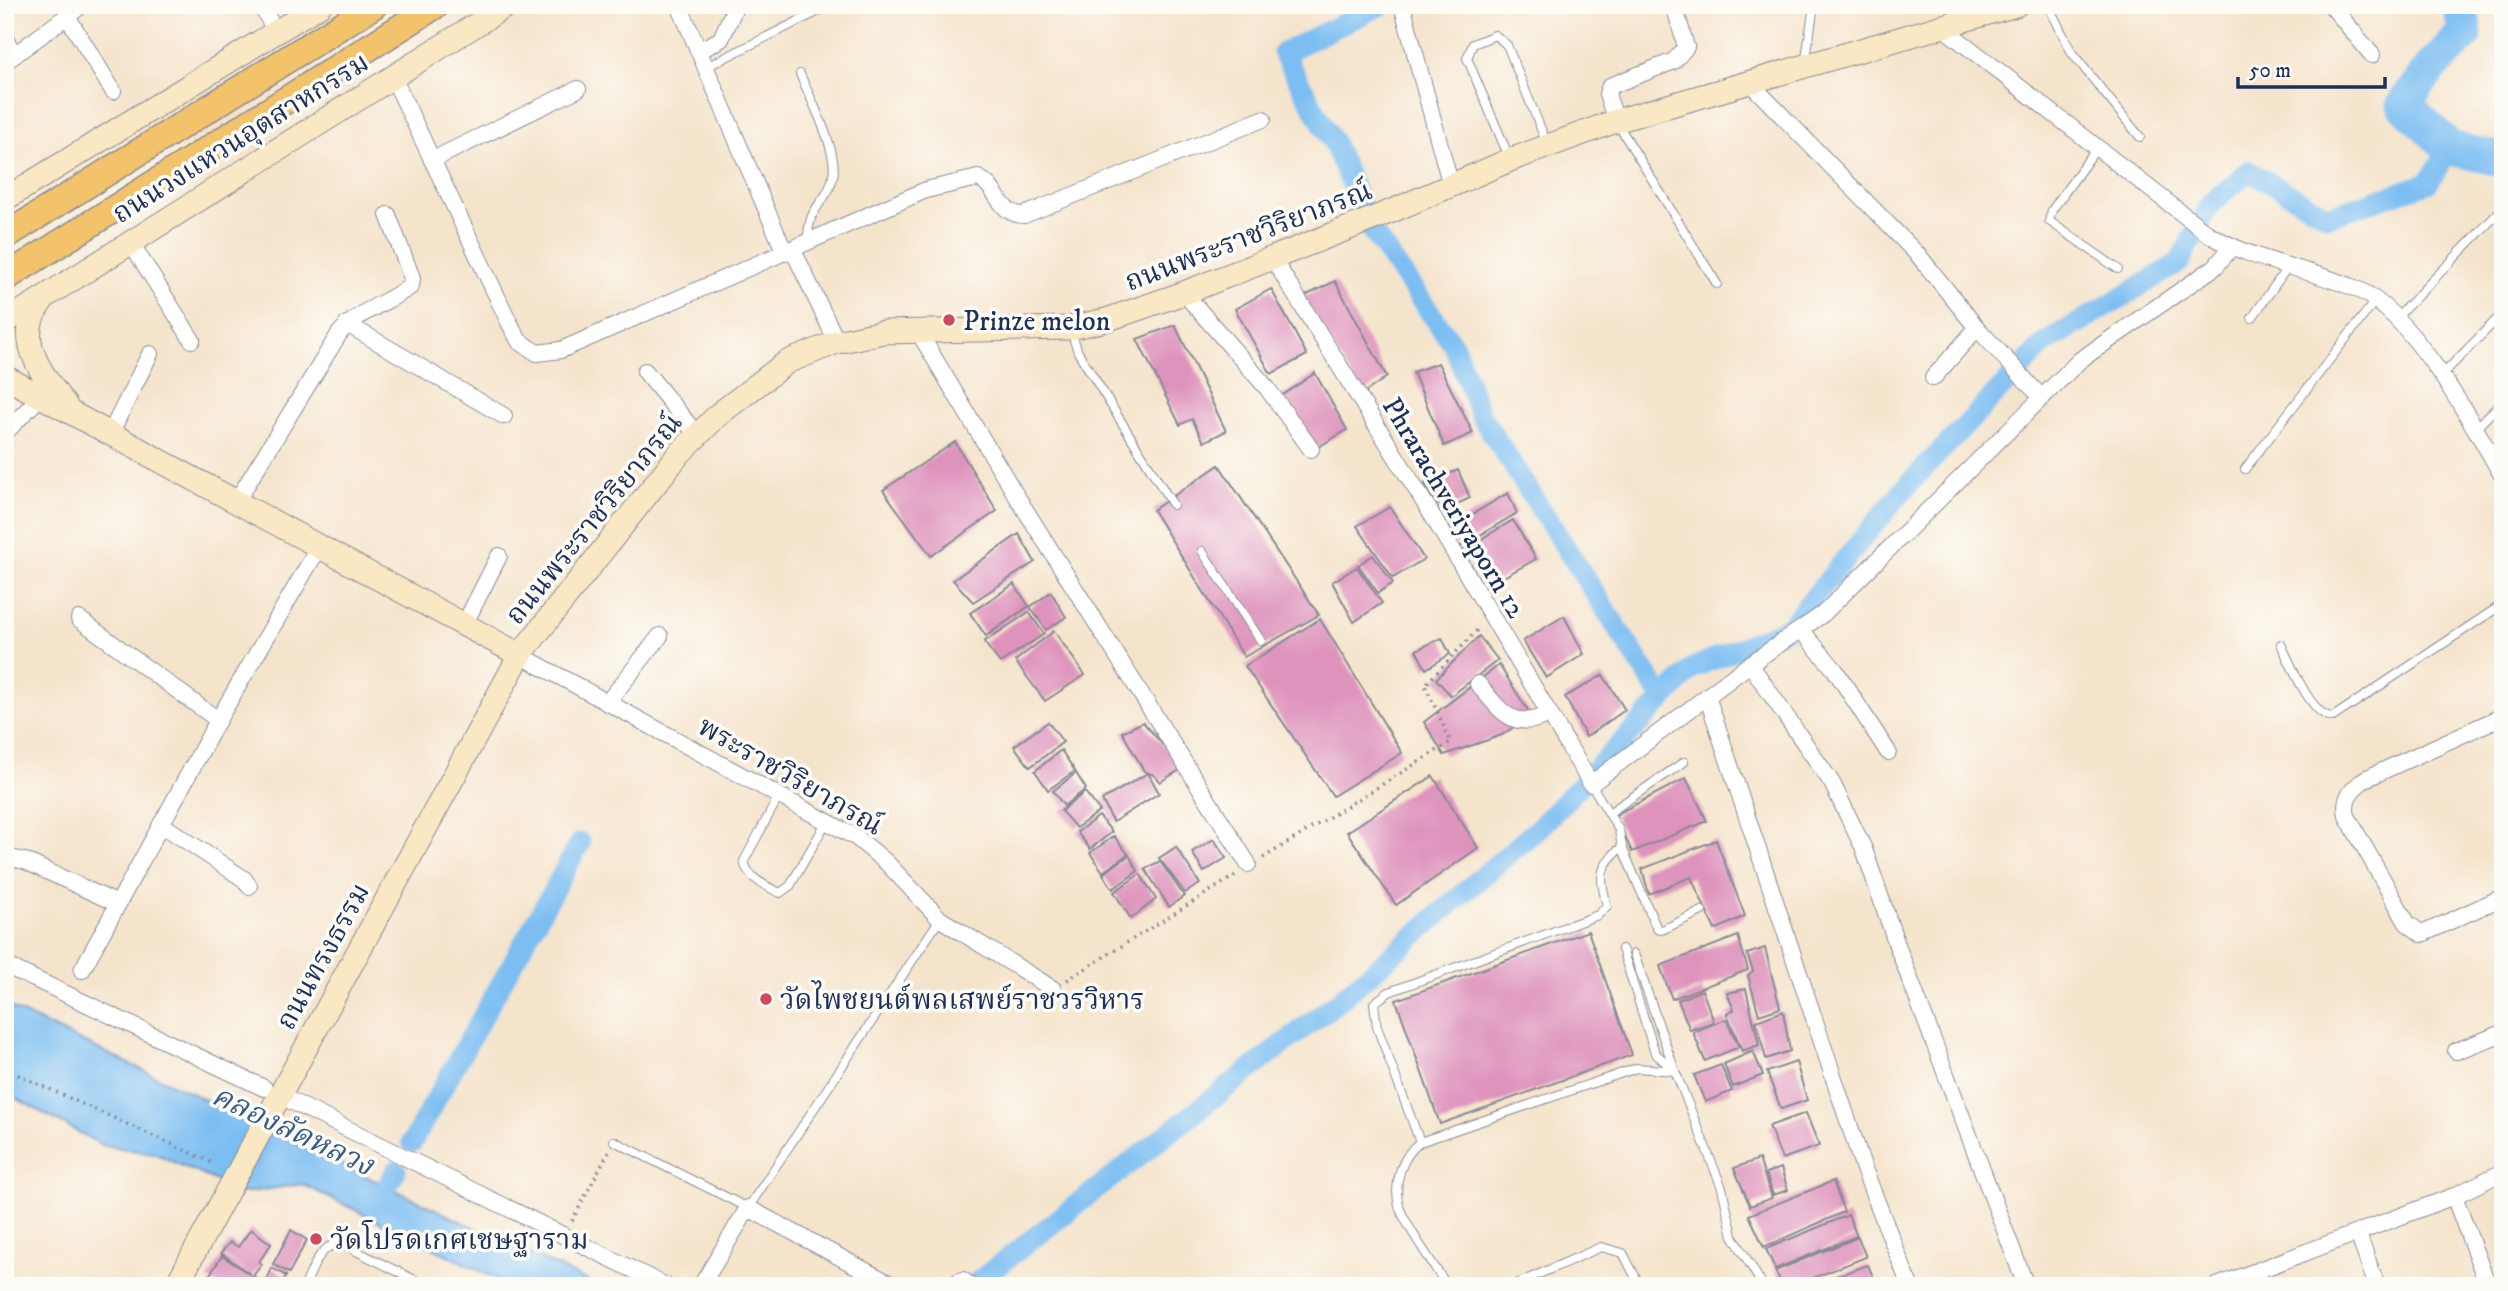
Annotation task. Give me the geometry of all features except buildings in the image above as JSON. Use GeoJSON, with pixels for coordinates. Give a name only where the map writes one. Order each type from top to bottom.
{"type":"FeatureCollection","features":[{"type":"Feature","properties":{"kind":"main road"},"geometry":{"type":"LineString","coordinates":[[5,199],[320,5]]}},
{"type":"Feature","properties":{"kind":"main road","name":"ถนนวงแหวนอุตสาหกรรม"},"geometry":{"type":"LineString","coordinates":[[5,236],[374,5]]}},
{"type":"Feature","properties":{"kind":"main road","name":"ถนนวงแหวนอุตสาหกรรม"},"geometry":{"type":"LineString","coordinates":[[5,278],[436,5]]}},
{"type":"Feature","properties":{"kind":"main road","name":"ถนนวงแหวนอุตสาหกรรม"},"geometry":{"type":"LineString","coordinates":[[5,322],[507,5]]}},
{"type":"Feature","properties":{"kind":"main road","name":"ถนนพระราชวิริยาภรณ์"},"geometry":{"type":"LineString","coordinates":[[5,377],[520,655],[662,472],[697,435],[787,362],[837,342],[883,332],[1070,328],[1143,309],[1338,233],[1510,160],[1616,121],[1942,27],[1966,16],[2016,5]]}},
{"type":"Feature","properties":{"kind":"main road"},"geometry":{"type":"LineString","coordinates":[[44,298],[31,314],[28,335],[34,358],[72,413]]}},
{"type":"Feature","properties":{"kind":"main road","name":"ถนนทรงธรรม"},"geometry":{"type":"LineString","coordinates":[[176,1286],[276,1096],[520,655]]}},
{"type":"Feature","properties":{"kind":"street"},"geometry":{"type":"LineString","coordinates":[[5,39],[10,58],[82,5]]}},
{"type":"Feature","properties":{"kind":"street"},"geometry":{"type":"LineString","coordinates":[[261,5],[276,32]]}},
{"type":"Feature","properties":{"kind":"street"},"geometry":{"type":"LineString","coordinates":[[680,5],[837,342]]}},
{"type":"Feature","properties":{"kind":"street"},"geometry":{"type":"LineString","coordinates":[[703,59],[721,39],[736,5]]}},
{"type":"Feature","properties":{"kind":"street"},"geometry":{"type":"LineString","coordinates":[[1402,5],[1451,186]]}},
{"type":"Feature","properties":{"kind":"street"},"geometry":{"type":"LineString","coordinates":[[1616,121],[1607,94],[1610,86],[1674,61],[1686,47],[1674,5]]}},
{"type":"Feature","properties":{"kind":"street"},"geometry":{"type":"LineString","coordinates":[[2331,5],[2372,55]]}},
{"type":"Feature","properties":{"kind":"street"},"geometry":{"type":"LineString","coordinates":[[67,16],[113,91]]}},
{"type":"Feature","properties":{"kind":"street"},"geometry":{"type":"LineString","coordinates":[[1942,27],[2207,233],[2231,248],[2360,291],[2375,301],[2395,319],[2441,376],[2503,477]]}},
{"type":"Feature","properties":{"kind":"street"},"geometry":{"type":"LineString","coordinates":[[393,77],[509,322],[519,341],[537,353],[561,350],[926,190],[964,179],[984,180],[1004,209],[1014,215],[1024,215],[1263,119]]}},
{"type":"Feature","properties":{"kind":"street"},"geometry":{"type":"LineString","coordinates":[[1749,82],[1919,256],[1977,328],[2041,397]]}},
{"type":"Feature","properties":{"kind":"street"},"geometry":{"type":"LineString","coordinates":[[432,160],[578,89]]}},
{"type":"Feature","properties":{"kind":"street"},"geometry":{"type":"LineString","coordinates":[[236,502],[347,324],[411,286],[412,278],[388,215]]}},
{"type":"Feature","properties":{"kind":"street"},"geometry":{"type":"LineString","coordinates":[[131,243],[192,340]]}},
{"type":"Feature","properties":{"kind":"street"},"geometry":{"type":"LineString","coordinates":[[1590,782],[1750,664],[1801,630],[1848,591],[2080,360],[2215,267],[2231,248]]}},
{"type":"Feature","properties":{"kind":"street","name":"Phrarachveriyaporn 12"},"geometry":{"type":"LineString","coordinates":[[1273,259],[1590,782]]}},
{"type":"Feature","properties":{"kind":"street"},"geometry":{"type":"LineString","coordinates":[[1184,293],[1267,388],[1311,449]]}},
{"type":"Feature","properties":{"kind":"street"},"geometry":{"type":"LineString","coordinates":[[347,324],[504,416]]}},
{"type":"Feature","properties":{"kind":"street"},"geometry":{"type":"LineString","coordinates":[[1933,378],[1977,328]]}},
{"type":"Feature","properties":{"kind":"street"},"geometry":{"type":"LineString","coordinates":[[918,331],[1014,492],[1247,867]]}},
{"type":"Feature","properties":{"kind":"street"},"geometry":{"type":"LineString","coordinates":[[110,434],[150,354]]}},
{"type":"Feature","properties":{"kind":"street"},"geometry":{"type":"LineString","coordinates":[[645,371],[697,435]]}},
{"type":"Feature","properties":{"kind":"street"},"geometry":{"type":"LineString","coordinates":[[5,433],[41,396]]}},
{"type":"Feature","properties":{"kind":"street"},"geometry":{"type":"LineString","coordinates":[[82,970],[218,720],[319,547]]}},
{"type":"Feature","properties":{"kind":"street"},"geometry":{"type":"LineString","coordinates":[[464,625],[499,556]]}},
{"type":"Feature","properties":{"kind":"street"},"geometry":{"type":"LineString","coordinates":[[79,619],[218,720]]}},
{"type":"Feature","properties":{"kind":"street"},"geometry":{"type":"LineString","coordinates":[[1801,630],[1835,670],[1888,752]]}},
{"type":"Feature","properties":{"kind":"street"},"geometry":{"type":"LineString","coordinates":[[607,703],[660,636]]}},
{"type":"Feature","properties":{"kind":"street","name":"พระราชวิริยาภรณ์"},"geometry":{"type":"LineString","coordinates":[[520,655],[856,838],[886,862],[940,919],[1053,989]]}},
{"type":"Feature","properties":{"kind":"street"},"geometry":{"type":"LineString","coordinates":[[1750,664],[1832,783],[1864,849],[2026,1286]]}},
{"type":"Feature","properties":{"kind":"street"},"geometry":{"type":"LineString","coordinates":[[1478,684],[1502,712],[1519,722],[1533,722],[1550,713]]}},
{"type":"Feature","properties":{"kind":"street"},"geometry":{"type":"LineString","coordinates":[[1707,696],[1864,1169],[1910,1286]]}},
{"type":"Feature","properties":{"kind":"street"},"geometry":{"type":"LineString","coordinates":[[2503,716],[2365,779],[2353,788],[2345,802],[2347,816],[2407,923],[2422,934],[2503,897]]}},
{"type":"Feature","properties":{"kind":"street"},"geometry":{"type":"LineString","coordinates":[[161,824],[244,879],[249,886]]}},
{"type":"Feature","properties":{"kind":"street"},"geometry":{"type":"LineString","coordinates":[[5,857],[25,861],[118,904]]}},
{"type":"Feature","properties":{"kind":"street"},"geometry":{"type":"LineString","coordinates":[[5,965],[666,1286]]}},
{"type":"Feature","properties":{"kind":"street"},"geometry":{"type":"LineString","coordinates":[[2456,1051],[2503,1033]]}},
{"type":"Feature","properties":{"kind":"street"},"geometry":{"type":"LineString","coordinates":[[2217,1286],[2252,1279],[2419,1207],[2454,1196],[2503,1172]]}},
{"type":"Feature","properties":{"kind":"street"},"geometry":{"type":"LineString","coordinates":[[2454,1196],[2488,1286]]}},
{"type":"Feature","properties":{"kind":"street"},"geometry":{"type":"LineString","coordinates":[[701,1286],[748,1208],[894,1286]]}},
{"type":"Feature","properties":{"kind":"street"},"geometry":{"type":"LineString","coordinates":[[2358,1234],[2377,1286]]}},
{"type":"Feature","properties":{"kind":"street"},"geometry":{"type":"LineString","coordinates":[[948,1286],[962,1280],[969,1285]]}},
{"type":"Feature","properties":{"kind":"lane"},"geometry":{"type":"LineString","coordinates":[[703,59],[831,5]]}},
{"type":"Feature","properties":{"kind":"lane"},"geometry":{"type":"LineString","coordinates":[[1804,67],[1814,5]]}},
{"type":"Feature","properties":{"kind":"lane"},"geometry":{"type":"LineString","coordinates":[[2048,5],[2072,53],[2140,137]]}},
{"type":"Feature","properties":{"kind":"lane"},"geometry":{"type":"LineString","coordinates":[[1510,160],[1467,58],[1473,44],[1494,35],[1507,45],[1548,146]]}},
{"type":"Feature","properties":{"kind":"lane"},"geometry":{"type":"LineString","coordinates":[[795,248],[810,215],[833,179],[834,159],[800,74]]}},
{"type":"Feature","properties":{"kind":"lane"},"geometry":{"type":"LineString","coordinates":[[1616,121],[1628,145],[1717,284]]}},
{"type":"Feature","properties":{"kind":"lane"},"geometry":{"type":"LineString","coordinates":[[2096,149],[2052,211],[2049,220],[2118,269]]}},
{"type":"Feature","properties":{"kind":"lane"},"geometry":{"type":"LineString","coordinates":[[2395,319],[2503,208]]}},
{"type":"Feature","properties":{"kind":"lane"},"geometry":{"type":"LineString","coordinates":[[2252,318],[2287,268]]}},
{"type":"Feature","properties":{"kind":"lane"},"geometry":{"type":"LineString","coordinates":[[2245,469],[2375,301]]}},
{"type":"Feature","properties":{"kind":"lane"},"geometry":{"type":"LineString","coordinates":[[2441,376],[2503,313]]}},
{"type":"Feature","properties":{"kind":"lane"},"geometry":{"type":"LineString","coordinates":[[1070,328],[1078,352],[1173,505]]}},
{"type":"Feature","properties":{"kind":"lane"},"geometry":{"type":"LineString","coordinates":[[2475,429],[2503,401]]}},
{"type":"Feature","properties":{"kind":"lane"},"geometry":{"type":"LineString","coordinates":[[1202,551],[1261,641]]}},
{"type":"Feature","properties":{"kind":"lane"},"geometry":{"type":"LineString","coordinates":[[2281,644],[2310,700],[2321,714],[2333,717],[2503,604]]}},
{"type":"Feature","properties":{"kind":"lane"},"geometry":{"type":"LineString","coordinates":[[1609,813],[1684,762]]}},
{"type":"Feature","properties":{"kind":"lane"},"geometry":{"type":"LineString","coordinates":[[1590,782],[1619,830],[1622,847],[1657,929],[1662,930],[1702,911]]}},
{"type":"Feature","properties":{"kind":"lane"},"geometry":{"type":"LineString","coordinates":[[779,796],[744,861],[746,869],[760,883],[780,893],[790,886],[827,821]]}},
{"type":"Feature","properties":{"kind":"lane"},"geometry":{"type":"LineString","coordinates":[[1420,1142],[1377,1027],[1374,1003],[1389,992],[1598,915],[1607,906],[1601,874],[1607,859],[1622,847]]}},
{"type":"Feature","properties":{"kind":"lane"},"geometry":{"type":"LineString","coordinates":[[614,1141],[748,1208],[940,919]]}},
{"type":"Feature","properties":{"kind":"lane"},"geometry":{"type":"LineString","coordinates":[[1622,949],[1655,1053],[1675,1071]]}},
{"type":"Feature","properties":{"kind":"lane"},"geometry":{"type":"LineString","coordinates":[[1634,954],[1675,1071],[1722,1188],[1733,1236],[1763,1286]]}},
{"type":"Feature","properties":{"kind":"lane"},"geometry":{"type":"LineString","coordinates":[[1447,1286],[1399,1206],[1401,1164],[1408,1151],[1420,1142],[1637,1068],[1675,1071]]}},
{"type":"Feature","properties":{"kind":"lane"},"geometry":{"type":"LineString","coordinates":[[304,1286],[321,1252],[329,1245],[340,1243],[427,1286]]}},
{"type":"Feature","properties":{"kind":"lane"},"geometry":{"type":"LineString","coordinates":[[1512,1286],[1601,1247],[1623,1252],[1640,1286]]}},
{"type":"Feature","properties":{"kind":"path"},"geometry":{"type":"LineString","coordinates":[[1053,989],[1451,742],[1425,685],[1491,616]]}},
{"type":"Feature","properties":{"kind":"path"},"geometry":{"type":"LineString","coordinates":[[5,1069],[211,1162]]}},
{"type":"Feature","properties":{"kind":"path"},"geometry":{"type":"LineString","coordinates":[[564,1236],[614,1141]]}},
{"type":"Feature","properties":{"kind":"water"},"geometry":{"type":"Polygon","coordinates":[[[5,1005],[598,1286],[511,1286],[302,1184],[243,1193],[156,1154],[102,1145],[10,1095],[5,1099],[5,1005]]]}},
{"type":"Feature","properties":{"kind":"waterway"},"geometry":{"type":"LineString","coordinates":[[1381,5],[1283,53],[1333,142],[1373,233],[1454,346],[1481,416],[1663,699]]}},
{"type":"Feature","properties":{"kind":"waterway"},"geometry":{"type":"LineString","coordinates":[[2460,5],[2465,33],[2429,70],[2404,104],[2450,148],[2503,160]]}},
{"type":"Feature","properties":{"kind":"waterway"},"geometry":{"type":"LineString","coordinates":[[972,1286],[1341,999],[1542,825],[1693,668],[1789,627],[1903,490],[2045,343],[2179,263],[2211,203],[2249,171],[2328,216],[2428,183],[2450,148]]}},
{"type":"Feature","properties":{"kind":"waterway"},"geometry":{"type":"LineString","coordinates":[[412,1142],[580,843]]}},
{"type":"Feature","properties":{"kind":"waterway"},"geometry":{"type":"LineString","coordinates":[[379,1200],[396,1171]]}},
{"type":"Feature","properties":{"kind":"place","name":"Prinze melon"},"geometry":{"type":"Point","coordinates":[949,320]}},
{"type":"Feature","properties":{"kind":"place","name":"วัดไพชยนต์พลเสพย์ราชวรวิหาร"},"geometry":{"type":"Point","coordinates":[766,999]}},
{"type":"Feature","properties":{"kind":"place","name":"วัดโปรดเกศเชษฐาราม"},"geometry":{"type":"Point","coordinates":[316,1239]}},
{"type":"Feature","properties":{"kind":"water label","name":"คลองลัดหลวง"},"geometry":{"type":"Point","coordinates":[293,1130]}}]}
